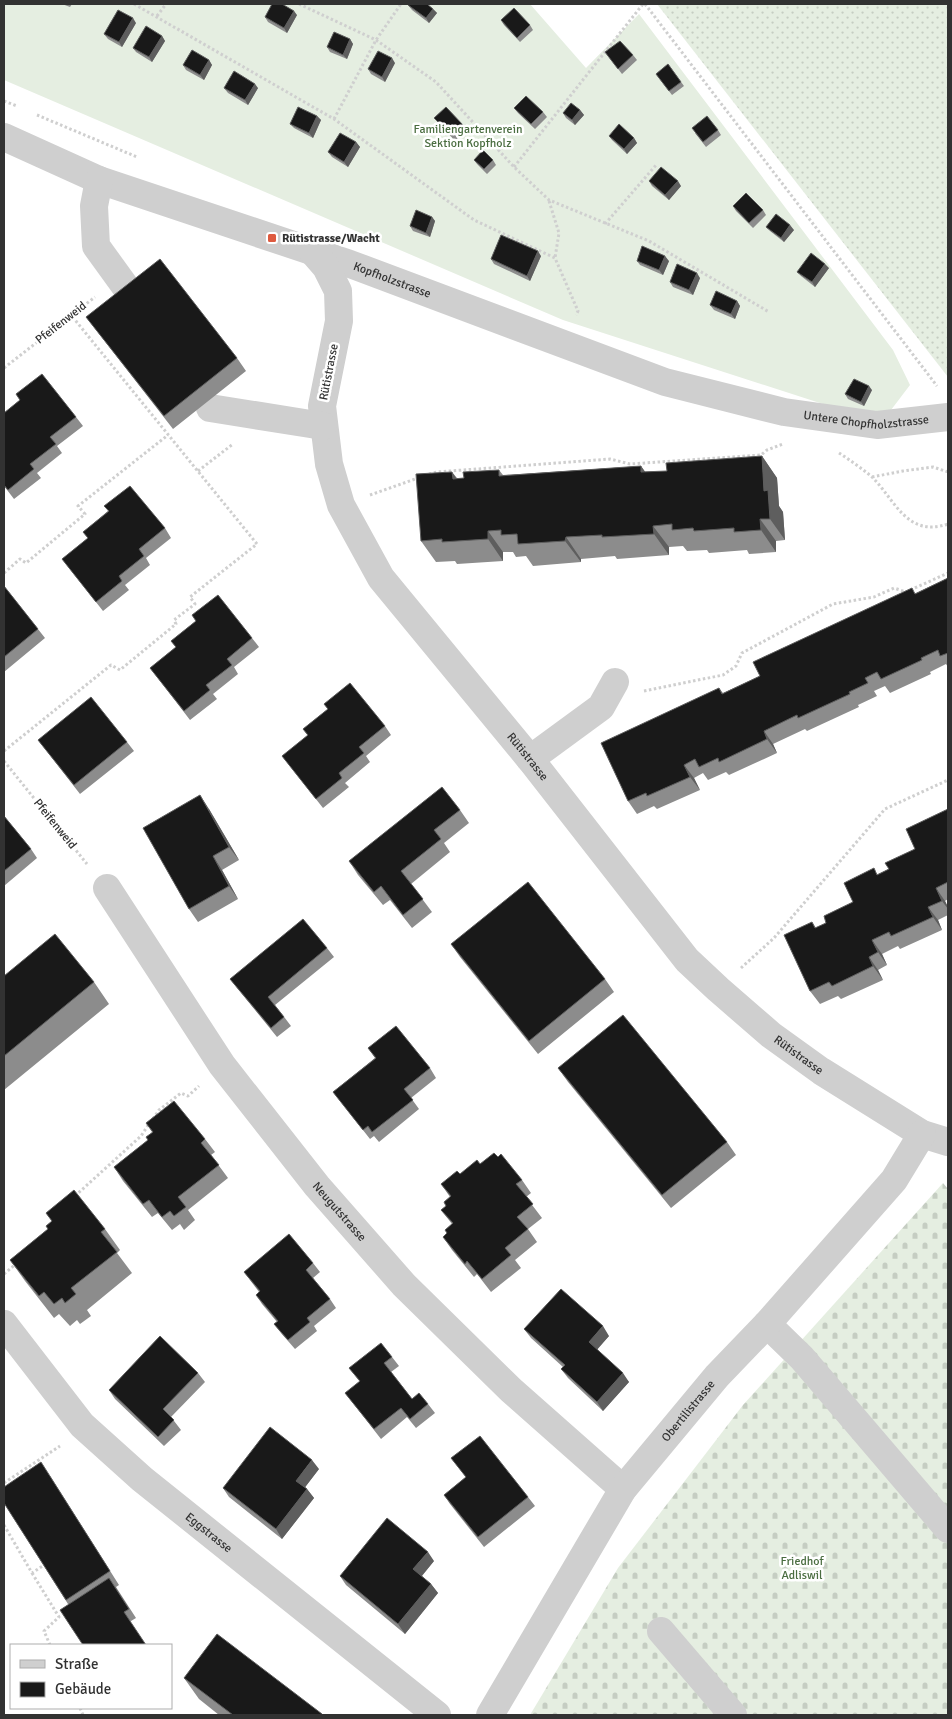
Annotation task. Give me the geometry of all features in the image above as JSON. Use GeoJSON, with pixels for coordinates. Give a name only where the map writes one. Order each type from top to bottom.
{"type":"FeatureCollection","features":[{"type":"Feature","properties":{"kind":"street","name":"Kopfholzstrasse"},"geometry":{"type":"LineString","coordinates":[[4,137],[99,180],[313,252],[665,382],[784,412]]}},
{"type":"Feature","properties":{"kind":"street"},"geometry":{"type":"LineString","coordinates":[[99,180],[94,206],[96,246],[124,286]]}},
{"type":"Feature","properties":{"kind":"street","name":"Rütistrasse"},"geometry":{"type":"LineString","coordinates":[[313,252],[326,267],[338,291],[339,321],[322,406],[329,464],[341,505],[381,578],[530,759],[687,960],[718,990],[771,1035],[815,1067],[922,1134],[948,1142]]}},
{"type":"Feature","properties":{"kind":"street","name":"Untere Chopfholzstrasse"},"geometry":{"type":"LineString","coordinates":[[784,412],[878,425],[945,405]]}},
{"type":"Feature","properties":{"kind":"street"},"geometry":{"type":"LineString","coordinates":[[210,408],[323,426]]}},
{"type":"Feature","properties":{"kind":"street"},"geometry":{"type":"LineString","coordinates":[[530,759],[601,707],[615,682]]}},
{"type":"Feature","properties":{"kind":"street","name":"Neugutstrasse"},"geometry":{"type":"LineString","coordinates":[[107,888],[222,1065],[317,1186],[404,1285],[511,1390],[624,1489]]}},
{"type":"Feature","properties":{"kind":"street","name":"Obertilistrasse"},"geometry":{"type":"LineString","coordinates":[[490,1715],[624,1489],[717,1376],[767,1324],[894,1180],[922,1134]]}},
{"type":"Feature","properties":{"kind":"street","name":"Eggstrasse"},"geometry":{"type":"LineString","coordinates":[[4,1324],[82,1425],[142,1479],[437,1715]]}},
{"type":"Feature","properties":{"kind":"street"},"geometry":{"type":"LineString","coordinates":[[767,1324],[802,1358],[948,1529]]}},
{"type":"Feature","properties":{"kind":"street"},"geometry":{"type":"LineString","coordinates":[[661,1631],[733,1715]]}},
{"type":"Feature","properties":{"kind":"path"},"geometry":{"type":"LineString","coordinates":[[134,4],[334,119],[474,220],[555,258]]}},
{"type":"Feature","properties":{"kind":"path"},"geometry":{"type":"LineString","coordinates":[[157,16],[166,4]]}},
{"type":"Feature","properties":{"kind":"path"},"geometry":{"type":"LineString","coordinates":[[299,4],[376,40],[436,82],[514,167],[549,200],[648,240],[769,312]]}},
{"type":"Feature","properties":{"kind":"path"},"geometry":{"type":"LineString","coordinates":[[334,119],[376,40],[401,4]]}},
{"type":"Feature","properties":{"kind":"path"},"geometry":{"type":"LineString","coordinates":[[514,167],[644,4],[945,405]]}},
{"type":"Feature","properties":{"kind":"path"},"geometry":{"type":"LineString","coordinates":[[605,224],[657,164]]}},
{"type":"Feature","properties":{"kind":"path"},"geometry":{"type":"LineString","coordinates":[[549,200],[559,233],[555,258],[578,311],[564,344]]}},
{"type":"Feature","properties":{"kind":"path","name":"Pfeifenweid"},"geometry":{"type":"LineString","coordinates":[[4,368],[71,315],[124,286]]}},
{"type":"Feature","properties":{"kind":"path"},"geometry":{"type":"LineString","coordinates":[[4,751],[111,665],[120,670],[130,663],[176,624],[174,620],[195,604],[190,597],[257,544],[71,315]]}},
{"type":"Feature","properties":{"kind":"path"},"geometry":{"type":"LineString","coordinates":[[4,573],[20,559],[26,562],[75,523],[85,514],[78,506],[168,435]]}},
{"type":"Feature","properties":{"kind":"path"},"geometry":{"type":"LineString","coordinates":[[428,475],[437,472],[610,459],[630,464],[761,455],[767,450],[784,444]]}},
{"type":"Feature","properties":{"kind":"path"},"geometry":{"type":"LineString","coordinates":[[948,472],[933,467],[872,477],[900,512],[921,525],[938,527],[948,524]]}},
{"type":"Feature","properties":{"kind":"path"},"geometry":{"type":"LineString","coordinates":[[341,505],[420,478]]}},
{"type":"Feature","properties":{"kind":"path"},"geometry":{"type":"LineString","coordinates":[[639,696],[646,690],[723,675],[736,666],[742,653],[833,604],[874,597],[894,588],[906,592],[948,573]]}},
{"type":"Feature","properties":{"kind":"path","name":"Pfeifenweid"},"geometry":{"type":"LineString","coordinates":[[4,761],[107,888]]}},
{"type":"Feature","properties":{"kind":"path"},"geometry":{"type":"LineString","coordinates":[[718,990],[774,938],[885,809],[948,780]]}},
{"type":"Feature","properties":{"kind":"path"},"geometry":{"type":"LineString","coordinates":[[69,1202],[141,1136],[159,1110],[181,1093],[188,1096],[222,1065]]}},
{"type":"Feature","properties":{"kind":"path"},"geometry":{"type":"LineString","coordinates":[[4,1274],[18,1262]]}},
{"type":"Feature","properties":{"kind":"path"},"geometry":{"type":"LineString","coordinates":[[4,1483],[61,1446]]}},
{"type":"Feature","properties":{"kind":"path"},"geometry":{"type":"LineString","coordinates":[[4,1525],[59,1617],[44,1631],[50,1644]]}},
{"type":"Feature","properties":{"kind":"path"},"geometry":{"type":"LineString","coordinates":[[32,1573],[44,1565]]}},
{"type":"Feature","properties":{"kind":"green space","name":"Familiengartenverein Sektion Kopfholz"},"geometry":{"type":"Polygon","coordinates":[[[4,4],[530,4],[586,68],[639,14],[893,350],[910,385],[891,410],[857,415],[563,320],[4,80],[4,4]]]}},
{"type":"Feature","properties":{"kind":"green space"},"geometry":{"type":"Polygon","coordinates":[[[657,4],[948,4],[948,377],[657,4]]]}},
{"type":"Feature","properties":{"kind":"green space","name":"Friedhof Adliswil"},"geometry":{"type":"Polygon","coordinates":[[[943,1183],[948,1189],[948,1715],[530,1715],[618,1568],[743,1405],[943,1183]]]}},
{"type":"Feature","properties":{"kind":"building"},"geometry":{"type":"Polygon","coordinates":[[[272,4],[282,4],[294,11],[284,28],[265,17],[272,4]]]}},
{"type":"Feature","properties":{"kind":"building"},"geometry":{"type":"Polygon","coordinates":[[[409,4],[427,4],[433,9],[426,18],[409,4]]]}},
{"type":"Feature","properties":{"kind":"building"},"geometry":{"type":"Polygon","coordinates":[[[514,8],[530,25],[517,38],[501,20],[514,8]]]}},
{"type":"Feature","properties":{"kind":"building"},"geometry":{"type":"Polygon","coordinates":[[[118,10],[133,18],[119,42],[104,34],[118,10]]]}},
{"type":"Feature","properties":{"kind":"building"},"geometry":{"type":"Polygon","coordinates":[[[146,26],[162,36],[149,57],[133,48],[146,26]]]}},
{"type":"Feature","properties":{"kind":"building"},"geometry":{"type":"Polygon","coordinates":[[[334,32],[350,39],[343,55],[327,47],[334,32]]]}},
{"type":"Feature","properties":{"kind":"building"},"geometry":{"type":"Polygon","coordinates":[[[620,41],[633,55],[618,69],[605,52],[620,41]]]}},
{"type":"Feature","properties":{"kind":"building"},"geometry":{"type":"Polygon","coordinates":[[[192,50],[209,60],[200,75],[183,65],[192,50]]]}},
{"type":"Feature","properties":{"kind":"building"},"geometry":{"type":"Polygon","coordinates":[[[378,51],[392,58],[382,77],[368,69],[378,51]]]}},
{"type":"Feature","properties":{"kind":"building"},"geometry":{"type":"Polygon","coordinates":[[[668,64],[681,82],[669,91],[656,74],[668,64]]]}},
{"type":"Feature","properties":{"kind":"building"},"geometry":{"type":"Polygon","coordinates":[[[234,71],[255,84],[245,100],[224,88],[234,71]]]}},
{"type":"Feature","properties":{"kind":"building"},"geometry":{"type":"Polygon","coordinates":[[[526,96],[543,112],[531,124],[514,108],[526,96]]]}},
{"type":"Feature","properties":{"kind":"building"},"geometry":{"type":"Polygon","coordinates":[[[571,103],[580,110],[572,120],[563,113],[571,103]]]}},
{"type":"Feature","properties":{"kind":"building"},"geometry":{"type":"Polygon","coordinates":[[[298,107],[317,116],[309,133],[290,124],[298,107]]]}},
{"type":"Feature","properties":{"kind":"building"},"geometry":{"type":"Polygon","coordinates":[[[446,107],[463,125],[452,136],[434,118],[446,107]]]}},
{"type":"Feature","properties":{"kind":"building"},"geometry":{"type":"Polygon","coordinates":[[[707,116],[718,130],[703,142],[692,128],[707,116]]]}},
{"type":"Feature","properties":{"kind":"building"},"geometry":{"type":"Polygon","coordinates":[[[619,124],[634,138],[624,149],[609,136],[619,124]]]}},
{"type":"Feature","properties":{"kind":"building"},"geometry":{"type":"Polygon","coordinates":[[[340,133],[356,142],[344,162],[328,152],[340,133]]]}},
{"type":"Feature","properties":{"kind":"building"},"geometry":{"type":"Polygon","coordinates":[[[483,150],[493,160],[484,169],[474,160],[483,150]]]}},
{"type":"Feature","properties":{"kind":"building"},"geometry":{"type":"Polygon","coordinates":[[[661,167],[678,181],[665,195],[649,181],[661,167]]]}},
{"type":"Feature","properties":{"kind":"building"},"geometry":{"type":"Polygon","coordinates":[[[746,193],[763,210],[749,223],[733,206],[746,193]]]}},
{"type":"Feature","properties":{"kind":"building"},"geometry":{"type":"Polygon","coordinates":[[[416,210],[432,217],[426,233],[410,226],[416,210]]]}},
{"type":"Feature","properties":{"kind":"building"},"geometry":{"type":"Polygon","coordinates":[[[776,214],[790,225],[781,238],[766,227],[776,214]]]}},
{"type":"Feature","properties":{"kind":"building"},"geometry":{"type":"Polygon","coordinates":[[[501,235],[538,251],[527,276],[491,259],[501,235]]]}},
{"type":"Feature","properties":{"kind":"building"},"geometry":{"type":"Polygon","coordinates":[[[642,246],[665,256],[659,270],[637,261],[642,246]]]}},
{"type":"Feature","properties":{"kind":"building"},"geometry":{"type":"Polygon","coordinates":[[[811,253],[825,264],[812,282],[797,272],[811,253]]]}},
{"type":"Feature","properties":{"kind":"building"},"geometry":{"type":"Polygon","coordinates":[[[160,259],[237,358],[164,416],[86,317],[160,259]]]}},
{"type":"Feature","properties":{"kind":"building"},"geometry":{"type":"Polygon","coordinates":[[[677,264],[697,273],[689,290],[670,282],[677,264]]]}},
{"type":"Feature","properties":{"kind":"building"},"geometry":{"type":"Polygon","coordinates":[[[716,291],[737,301],[731,314],[710,305],[716,291]]]}},
{"type":"Feature","properties":{"kind":"building"},"geometry":{"type":"Polygon","coordinates":[[[42,374],[76,417],[50,437],[56,444],[30,464],[34,469],[8,490],[4,485],[4,413],[20,400],[16,394],[42,374]]]}},
{"type":"Feature","properties":{"kind":"building"},"geometry":{"type":"Polygon","coordinates":[[[854,379],[869,386],[861,402],[845,394],[854,379]]]}},
{"type":"Feature","properties":{"kind":"building"},"geometry":{"type":"Polygon","coordinates":[[[762,456],[764,491],[768,490],[770,519],[760,519],[761,530],[734,532],[734,528],[694,531],[693,528],[672,530],[672,524],[653,526],[654,534],[566,537],[565,541],[518,544],[517,534],[501,535],[501,530],[488,531],[488,539],[442,542],[442,539],[421,541],[416,474],[452,472],[453,479],[464,478],[463,472],[499,470],[499,476],[641,466],[641,472],[667,471],[666,463],[762,456]]]}},
{"type":"Feature","properties":{"kind":"building"},"geometry":{"type":"Polygon","coordinates":[[[130,486],[165,528],[139,549],[144,556],[119,576],[122,581],[96,602],[62,559],[88,538],[83,532],[109,511],[104,506],[130,486]]]}},
{"type":"Feature","properties":{"kind":"building"},"geometry":{"type":"Polygon","coordinates":[[[948,578],[948,653],[940,656],[938,650],[921,658],[922,660],[881,679],[877,672],[865,678],[868,683],[849,692],[850,694],[798,718],[797,715],[764,731],[767,739],[719,762],[718,758],[699,767],[695,759],[684,765],[690,777],[647,796],[646,793],[628,801],[601,743],[719,688],[722,694],[760,676],[753,662],[912,588],[915,594],[948,578]]]}},
{"type":"Feature","properties":{"kind":"building"},"geometry":{"type":"Polygon","coordinates":[[[4,586],[38,629],[4,657],[4,586]]]}},
{"type":"Feature","properties":{"kind":"building"},"geometry":{"type":"Polygon","coordinates":[[[218,595],[252,638],[227,659],[232,665],[206,685],[210,690],[184,711],[150,668],[176,647],[171,641],[196,621],[192,615],[218,595]]]}},
{"type":"Feature","properties":{"kind":"building"},"geometry":{"type":"Polygon","coordinates":[[[350,683],[385,726],[359,747],[364,753],[339,773],[342,778],[316,799],[282,756],[308,735],[303,729],[328,709],[324,704],[350,683]]]}},
{"type":"Feature","properties":{"kind":"building"},"geometry":{"type":"Polygon","coordinates":[[[91,697],[127,742],[74,785],[38,740],[91,697]]]}},
{"type":"Feature","properties":{"kind":"building"},"geometry":{"type":"Polygon","coordinates":[[[442,787],[460,810],[434,830],[441,839],[401,871],[423,899],[403,915],[381,886],[374,892],[349,861],[442,787]]]}},
{"type":"Feature","properties":{"kind":"building"},"geometry":{"type":"Polygon","coordinates":[[[200,795],[229,847],[213,856],[229,886],[189,909],[143,828],[200,795]]]}},
{"type":"Feature","properties":{"kind":"building"},"geometry":{"type":"Polygon","coordinates":[[[948,809],[948,882],[936,888],[942,901],[928,907],[933,917],[891,936],[889,932],[872,940],[878,952],[869,957],[873,966],[832,986],[829,982],[810,991],[784,935],[812,922],[815,928],[826,923],[824,916],[853,902],[844,883],[874,868],[877,875],[889,869],[885,863],[915,849],[906,829],[948,809]]]}},
{"type":"Feature","properties":{"kind":"building"},"geometry":{"type":"Polygon","coordinates":[[[4,816],[31,849],[4,871],[4,816]]]}},
{"type":"Feature","properties":{"kind":"building"},"geometry":{"type":"Polygon","coordinates":[[[528,882],[605,979],[529,1041],[451,944],[528,882]]]}},
{"type":"Feature","properties":{"kind":"building"},"geometry":{"type":"Polygon","coordinates":[[[303,919],[327,948],[268,997],[284,1017],[271,1028],[230,979],[303,919]]]}},
{"type":"Feature","properties":{"kind":"building"},"geometry":{"type":"Polygon","coordinates":[[[55,934],[94,982],[4,1056],[4,976],[55,934]]]}},
{"type":"Feature","properties":{"kind":"building"},"geometry":{"type":"Polygon","coordinates":[[[623,1015],[727,1142],[662,1195],[558,1068],[623,1015]]]}},
{"type":"Feature","properties":{"kind":"building"},"geometry":{"type":"Polygon","coordinates":[[[396,1026],[430,1068],[404,1089],[413,1100],[372,1132],[368,1126],[363,1130],[333,1092],[376,1058],[368,1048],[396,1026]]]}},
{"type":"Feature","properties":{"kind":"building"},"geometry":{"type":"Polygon","coordinates":[[[174,1101],[205,1139],[201,1143],[219,1165],[178,1197],[186,1207],[174,1216],[170,1211],[162,1217],[149,1200],[143,1204],[114,1167],[148,1140],[146,1137],[153,1132],[146,1123],[174,1101]]]}},
{"type":"Feature","properties":{"kind":"building"},"geometry":{"type":"Polygon","coordinates":[[[494,1153],[498,1157],[501,1154],[522,1180],[516,1184],[533,1204],[517,1217],[528,1229],[505,1248],[511,1255],[482,1279],[467,1261],[465,1264],[443,1237],[447,1233],[445,1230],[453,1223],[441,1210],[446,1206],[444,1202],[451,1196],[441,1184],[457,1171],[460,1174],[477,1160],[480,1164],[494,1153]]]}},
{"type":"Feature","properties":{"kind":"building"},"geometry":{"type":"Polygon","coordinates":[[[74,1190],[105,1229],[101,1232],[117,1252],[71,1288],[76,1294],[65,1303],[62,1298],[54,1304],[44,1292],[39,1296],[10,1260],[48,1229],[46,1226],[52,1221],[46,1213],[74,1190]]]}},
{"type":"Feature","properties":{"kind":"building"},"geometry":{"type":"Polygon","coordinates":[[[289,1234],[313,1263],[306,1270],[330,1299],[307,1318],[310,1322],[288,1340],[274,1324],[278,1321],[256,1295],[260,1291],[244,1272],[289,1234]]]}},
{"type":"Feature","properties":{"kind":"building"},"geometry":{"type":"Polygon","coordinates":[[[561,1289],[603,1326],[589,1342],[623,1373],[597,1402],[561,1369],[565,1365],[524,1329],[561,1289]]]}},
{"type":"Feature","properties":{"kind":"building"},"geometry":{"type":"Polygon","coordinates":[[[160,1336],[198,1373],[163,1409],[174,1420],[158,1437],[109,1390],[160,1336]]]}},
{"type":"Feature","properties":{"kind":"building"},"geometry":{"type":"Polygon","coordinates":[[[381,1343],[392,1357],[384,1363],[412,1399],[419,1393],[428,1404],[410,1419],[401,1408],[374,1429],[345,1393],[360,1381],[349,1368],[381,1343]]]}},
{"type":"Feature","properties":{"kind":"building"},"geometry":{"type":"Polygon","coordinates":[[[270,1427],[312,1460],[296,1481],[307,1489],[276,1529],[223,1488],[270,1427]]]}},
{"type":"Feature","properties":{"kind":"building"},"geometry":{"type":"Polygon","coordinates":[[[480,1436],[528,1497],[478,1537],[444,1495],[466,1477],[451,1458],[480,1436]]]}},
{"type":"Feature","properties":{"kind":"building"},"geometry":{"type":"Polygon","coordinates":[[[41,1462],[110,1571],[66,1600],[4,1503],[4,1487],[41,1462]]]}},
{"type":"Feature","properties":{"kind":"building"},"geometry":{"type":"Polygon","coordinates":[[[387,1518],[428,1552],[413,1569],[431,1584],[398,1624],[340,1576],[387,1518]]]}},
{"type":"Feature","properties":{"kind":"building"},"geometry":{"type":"Polygon","coordinates":[[[109,1578],[129,1609],[124,1612],[145,1644],[82,1644],[60,1610],[109,1578]]]}},
{"type":"Feature","properties":{"kind":"building"},"geometry":{"type":"Polygon","coordinates":[[[217,1634],[322,1714],[233,1715],[184,1678],[217,1634]]]}},
{"type":"Feature","properties":{"kind":"place","name":"Rütistrasse/Wacht"},"geometry":{"type":"Point","coordinates":[272,238]}}]}
